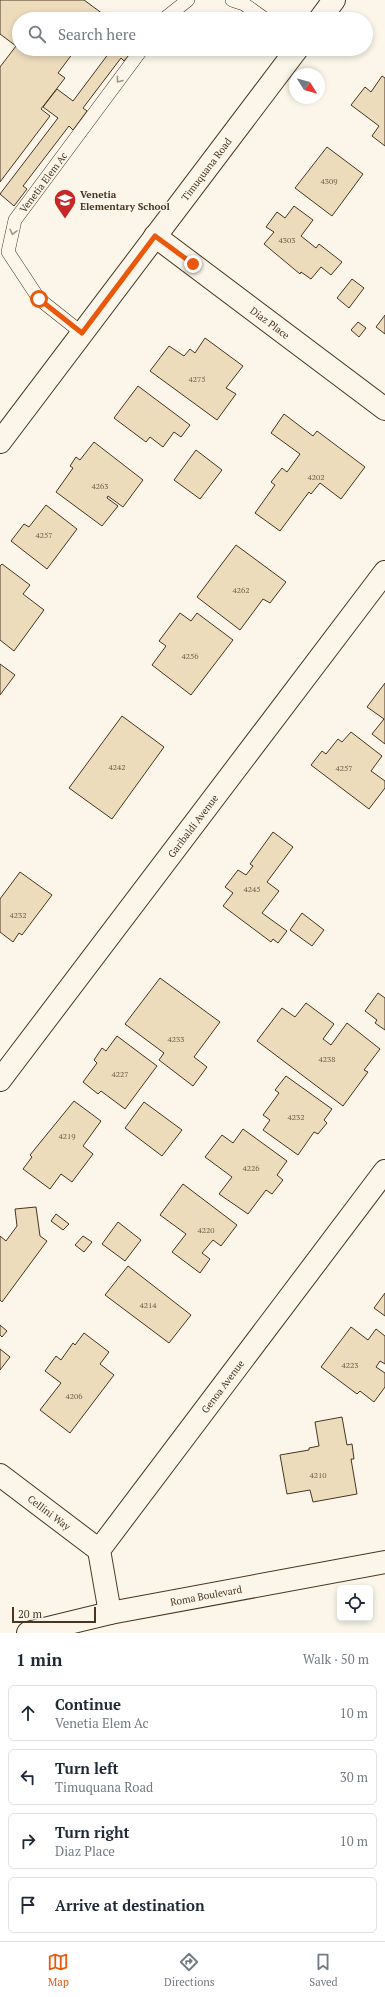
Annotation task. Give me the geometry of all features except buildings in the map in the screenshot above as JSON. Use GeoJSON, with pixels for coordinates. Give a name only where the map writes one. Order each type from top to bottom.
{"type":"FeatureCollection","features":[{"type":"Feature","properties":{"kind":"street"},"geometry":{"type":"LineString","coordinates":[[325,12],[334,0]]}},
{"type":"Feature","properties":{"kind":"street","name":"Timuquana Road"},"geometry":{"type":"LineString","coordinates":[[0,442],[292,56]]}},
{"type":"Feature","properties":{"kind":"street","name":"Diaz Place"},"geometry":{"type":"LineString","coordinates":[[155,236],[385,409]]}},
{"type":"Feature","properties":{"kind":"street","name":"Garibaldi Avenue"},"geometry":{"type":"LineString","coordinates":[[0,1080],[385,572]]}},
{"type":"Feature","properties":{"kind":"street","name":"Genoa Avenue"},"geometry":{"type":"LineString","coordinates":[[99,1550],[385,1171]]}},
{"type":"Feature","properties":{"kind":"street","name":"Cellini Way"},"geometry":{"type":"LineString","coordinates":[[0,1475],[99,1550]]}},
{"type":"Feature","properties":{"kind":"street"},"geometry":{"type":"LineString","coordinates":[[99,1550],[110,1614]]}},
{"type":"Feature","properties":{"kind":"street","name":"Roma Boulevard"},"geometry":{"type":"LineString","coordinates":[[28,1633],[110,1614],[385,1562]]}},
{"type":"Feature","properties":{"kind":"lane"},"geometry":{"type":"LineString","coordinates":[[173,12],[188,0]]}},
{"type":"Feature","properties":{"kind":"lane"},"geometry":{"type":"LineString","coordinates":[[232,0],[244,4],[255,12]]}},
{"type":"Feature","properties":{"kind":"lane","name":"Venetia Elem Ac"},"geometry":{"type":"LineString","coordinates":[[82,333],[39,299],[8,252],[15,220],[137,56]]}},
{"type":"Feature","properties":{"kind":"place","name":"Venetia Elementary School"},"geometry":{"type":"Point","coordinates":[65,220]}},
{"type":"Feature","properties":{"kind":"route"},"geometry":{"type":"LineString","coordinates":[[39,299],[82,333],[155,236],[193,264]]}}]}
